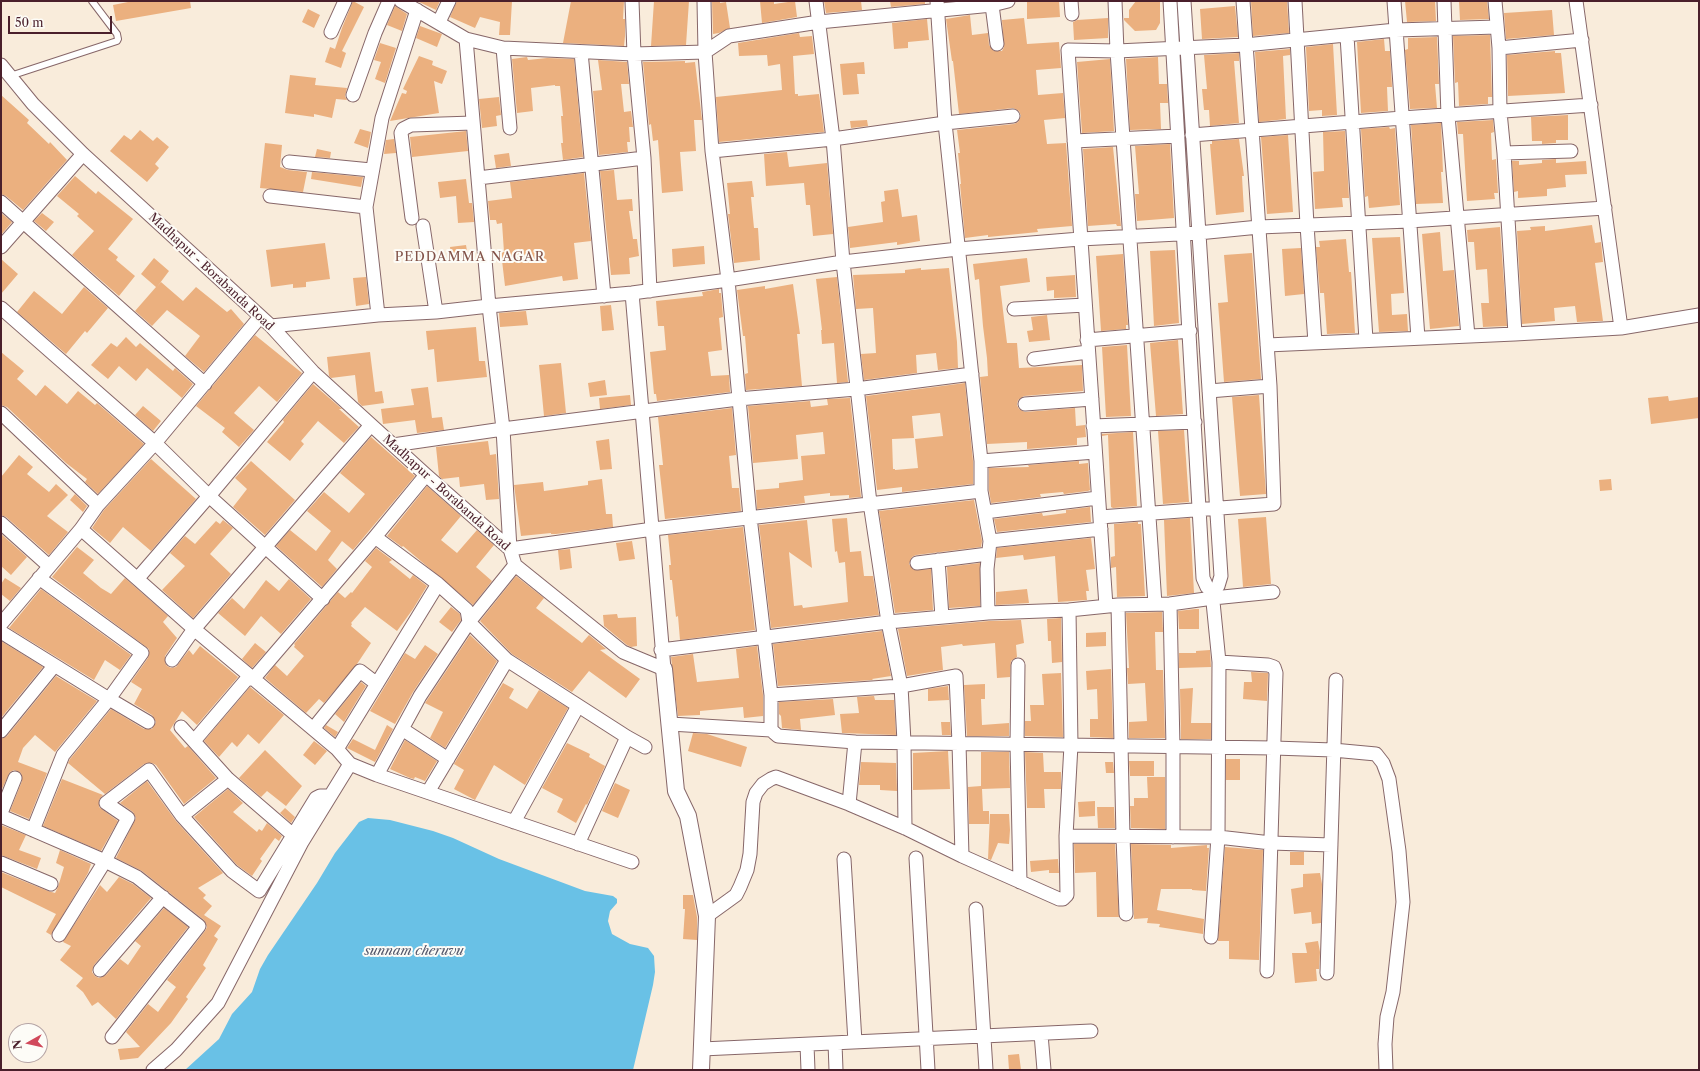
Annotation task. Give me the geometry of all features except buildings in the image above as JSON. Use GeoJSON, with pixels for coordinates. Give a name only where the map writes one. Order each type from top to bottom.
{"type":"FeatureCollection","features":[{"type":"Feature","properties":{"kind":"street"},"geometry":{"type":"LineString","coordinates":[[331,32],[345,1]]}},
{"type":"Feature","properties":{"kind":"street"},"geometry":{"type":"LineString","coordinates":[[352,95],[375,33],[389,1]]}},
{"type":"Feature","properties":{"kind":"street"},"geometry":{"type":"LineString","coordinates":[[439,22],[450,1]]}},
{"type":"Feature","properties":{"kind":"street"},"geometry":{"type":"LineString","coordinates":[[632,1],[634,54],[644,158],[650,291]]}},
{"type":"Feature","properties":{"kind":"street"},"geometry":{"type":"LineString","coordinates":[[704,1],[705,52],[712,151],[728,280],[750,517],[772,696],[771,730]]}},
{"type":"Feature","properties":{"kind":"street"},"geometry":{"type":"LineString","coordinates":[[816,1],[833,139],[843,262],[856,389],[870,503],[888,622],[901,686],[904,742],[905,828]]}},
{"type":"Feature","properties":{"kind":"street"},"geometry":{"type":"LineString","coordinates":[[404,2],[466,39],[503,48],[634,54],[705,52],[729,36],[937,6],[992,5],[1008,1]]}},
{"type":"Feature","properties":{"kind":"street"},"geometry":{"type":"LineString","coordinates":[[1115,1],[1117,50],[1155,604]]}},
{"type":"Feature","properties":{"kind":"street"},"geometry":{"type":"LineString","coordinates":[[1170,1],[1203,578],[1212,595],[1219,662],[1218,837],[1211,937]]}},
{"type":"Feature","properties":{"kind":"street"},"geometry":{"type":"LineString","coordinates":[[1184,1],[1221,576],[1218,586],[1212,595]]}},
{"type":"Feature","properties":{"kind":"street"},"geometry":{"type":"LineString","coordinates":[[917,563],[938,560],[989,547],[1149,514],[1200,508],[1274,504],[1270,386],[1243,1]]}},
{"type":"Feature","properties":{"kind":"street"},"geometry":{"type":"LineString","coordinates":[[1295,1],[1301,127],[1315,343]]}},
{"type":"Feature","properties":{"kind":"street"},"geometry":{"type":"LineString","coordinates":[[1394,1],[1418,338]]}},
{"type":"Feature","properties":{"kind":"street"},"geometry":{"type":"LineString","coordinates":[[1444,1],[1448,116],[1468,336]]}},
{"type":"Feature","properties":{"kind":"street"},"geometry":{"type":"LineString","coordinates":[[1495,1],[1499,48],[1500,112],[1504,152],[1515,334]]}},
{"type":"Feature","properties":{"kind":"street"},"geometry":{"type":"LineString","coordinates":[[1576,1],[1621,328]]}},
{"type":"Feature","properties":{"kind":"street"},"geometry":{"type":"LineString","coordinates":[[992,5],[997,44]]}},
{"type":"Feature","properties":{"kind":"street"},"geometry":{"type":"LineString","coordinates":[[937,6],[945,123],[981,461],[981,491],[989,547],[987,569],[988,613]]}},
{"type":"Feature","properties":{"kind":"street"},"geometry":{"type":"LineString","coordinates":[[378,315],[366,207],[371,170],[382,118],[417,10]]}},
{"type":"Feature","properties":{"kind":"street"},"geometry":{"type":"LineString","coordinates":[[1126,914],[1121,746],[1112,605],[1100,523],[1098,498],[1068,50],[1173,49],[1296,41],[1396,30],[1446,30],[1497,27]]}},
{"type":"Feature","properties":{"kind":"street"},"geometry":{"type":"LineString","coordinates":[[1347,36],[1366,340]]}},
{"type":"Feature","properties":{"kind":"street"},"geometry":{"type":"LineString","coordinates":[[466,39],[489,306],[503,429],[510,549],[750,517],[981,491]]}},
{"type":"Feature","properties":{"kind":"street"},"geometry":{"type":"LineString","coordinates":[[1499,48],[1582,40]]}},
{"type":"Feature","properties":{"kind":"street"},"geometry":{"type":"LineString","coordinates":[[503,48],[510,128]]}},
{"type":"Feature","properties":{"kind":"street"},"geometry":{"type":"LineString","coordinates":[[582,52],[604,296]]}},
{"type":"Feature","properties":{"kind":"street","name":"Madhapur - Borabanda Road"},"geometry":{"type":"LineString","coordinates":[[1,65],[32,104],[83,154],[271,326],[313,372],[426,476],[510,549],[515,565],[623,652],[664,669]]}},
{"type":"Feature","properties":{"kind":"street"},"geometry":{"type":"LineString","coordinates":[[1192,135],[1402,118],[1591,105]]}},
{"type":"Feature","properties":{"kind":"street"},"geometry":{"type":"LineString","coordinates":[[712,151],[833,139],[945,123],[1013,116]]}},
{"type":"Feature","properties":{"kind":"street"},"geometry":{"type":"LineString","coordinates":[[412,218],[401,133],[403,129],[411,125],[473,123]]}},
{"type":"Feature","properties":{"kind":"street"},"geometry":{"type":"LineString","coordinates":[[1074,141],[1178,136]]}},
{"type":"Feature","properties":{"kind":"street"},"geometry":{"type":"LineString","coordinates":[[1504,152],[1571,151]]}},
{"type":"Feature","properties":{"kind":"street"},"geometry":{"type":"LineString","coordinates":[[1,247],[83,154]]}},
{"type":"Feature","properties":{"kind":"street"},"geometry":{"type":"LineString","coordinates":[[478,178],[644,158]]}},
{"type":"Feature","properties":{"kind":"street"},"geometry":{"type":"LineString","coordinates":[[289,162],[371,170]]}},
{"type":"Feature","properties":{"kind":"street"},"geometry":{"type":"LineString","coordinates":[[270,196],[366,207]]}},
{"type":"Feature","properties":{"kind":"street"},"geometry":{"type":"LineString","coordinates":[[1,202],[205,384]]}},
{"type":"Feature","properties":{"kind":"street"},"geometry":{"type":"LineString","coordinates":[[271,326],[378,315],[436,312],[650,291],[843,262],[958,249],[1080,239],[1198,233],[1259,227],[1409,221],[1605,208]]}},
{"type":"Feature","properties":{"kind":"street"},"geometry":{"type":"LineString","coordinates":[[422,226],[436,312]]}},
{"type":"Feature","properties":{"kind":"street"},"geometry":{"type":"LineString","coordinates":[[632,293],[653,529],[661,650],[676,791],[688,816],[707,914],[702,1070]]}},
{"type":"Feature","properties":{"kind":"street"},"geometry":{"type":"LineString","coordinates":[[1014,309],[1085,305]]}},
{"type":"Feature","properties":{"kind":"street"},"geometry":{"type":"LineString","coordinates":[[1,308],[155,442],[210,496],[323,598]]}},
{"type":"Feature","properties":{"kind":"street"},"geometry":{"type":"LineString","coordinates":[[1267,345],[1621,328],[1699,315]]}},
{"type":"Feature","properties":{"kind":"street"},"geometry":{"type":"LineString","coordinates":[[1,624],[81,529],[98,505],[205,384],[260,316]]}},
{"type":"Feature","properties":{"kind":"street"},"geometry":{"type":"LineString","coordinates":[[1034,359],[1137,336],[1190,331]]}},
{"type":"Feature","properties":{"kind":"street"},"geometry":{"type":"LineString","coordinates":[[138,578],[210,496],[313,372]]}},
{"type":"Feature","properties":{"kind":"street"},"geometry":{"type":"LineString","coordinates":[[393,445],[503,429],[738,400],[856,389],[972,374]]}},
{"type":"Feature","properties":{"kind":"street"},"geometry":{"type":"LineString","coordinates":[[1208,391],[1270,386]]}},
{"type":"Feature","properties":{"kind":"street"},"geometry":{"type":"LineString","coordinates":[[1025,404],[1092,399]]}},
{"type":"Feature","properties":{"kind":"street"},"geometry":{"type":"LineString","coordinates":[[1,413],[98,505]]}},
{"type":"Feature","properties":{"kind":"street"},"geometry":{"type":"LineString","coordinates":[[1093,426],[1195,422]]}},
{"type":"Feature","properties":{"kind":"street"},"geometry":{"type":"LineString","coordinates":[[172,660],[194,629],[371,425]]}},
{"type":"Feature","properties":{"kind":"street"},"geometry":{"type":"LineString","coordinates":[[981,461],[1095,452]]}},
{"type":"Feature","properties":{"kind":"street"},"geometry":{"type":"LineString","coordinates":[[194,741],[246,680],[254,678],[426,476]]}},
{"type":"Feature","properties":{"kind":"street"},"geometry":{"type":"LineString","coordinates":[[985,512],[1098,498]]}},
{"type":"Feature","properties":{"kind":"street"},"geometry":{"type":"LineString","coordinates":[[1,523],[49,566]]}},
{"type":"Feature","properties":{"kind":"street"},"geometry":{"type":"LineString","coordinates":[[81,529],[194,629],[337,749],[350,764],[377,775],[632,862]]}},
{"type":"Feature","properties":{"kind":"street"},"geometry":{"type":"LineString","coordinates":[[375,537],[438,584],[467,610],[469,622],[507,660],[644,747]]}},
{"type":"Feature","properties":{"kind":"street"},"geometry":{"type":"LineString","coordinates":[[938,560],[942,617]]}},
{"type":"Feature","properties":{"kind":"street"},"geometry":{"type":"LineString","coordinates":[[377,775],[420,696],[469,622],[515,565]]}},
{"type":"Feature","properties":{"kind":"street"},"geometry":{"type":"LineString","coordinates":[[33,830],[63,754],[109,699],[142,654],[39,578]]}},
{"type":"Feature","properties":{"kind":"street"},"geometry":{"type":"LineString","coordinates":[[337,749],[438,584]]}},
{"type":"Feature","properties":{"kind":"street"},"geometry":{"type":"LineString","coordinates":[[661,650],[888,622],[988,613],[1069,610],[1112,605],[1170,604],[1212,595],[1273,592]]}},
{"type":"Feature","properties":{"kind":"street"},"geometry":{"type":"LineString","coordinates":[[1170,604],[1173,837]]}},
{"type":"Feature","properties":{"kind":"street"},"geometry":{"type":"LineString","coordinates":[[707,914],[736,895],[747,870],[750,854],[753,802],[756,793],[763,784],[776,777],[849,804],[905,828],[1020,882],[1059,899],[1063,899],[1067,895],[1066,836],[1071,745],[1069,610]]}},
{"type":"Feature","properties":{"kind":"street"},"geometry":{"type":"LineString","coordinates":[[1,632],[54,666],[148,722]]}},
{"type":"Feature","properties":{"kind":"street"},"geometry":{"type":"LineString","coordinates":[[428,792],[507,660]]}},
{"type":"Feature","properties":{"kind":"street"},"geometry":{"type":"LineString","coordinates":[[1219,662],[1268,665],[1274,667],[1276,673],[1267,972]]}},
{"type":"Feature","properties":{"kind":"street"},"geometry":{"type":"LineString","coordinates":[[1018,665],[1017,745],[1020,882]]}},
{"type":"Feature","properties":{"kind":"street"},"geometry":{"type":"LineString","coordinates":[[1,731],[54,666]]}},
{"type":"Feature","properties":{"kind":"street"},"geometry":{"type":"LineString","coordinates":[[313,729],[360,672],[377,684]]}},
{"type":"Feature","properties":{"kind":"street"},"geometry":{"type":"LineString","coordinates":[[772,696],[901,686],[956,676],[962,856]]}},
{"type":"Feature","properties":{"kind":"street"},"geometry":{"type":"LineString","coordinates":[[1327,973],[1336,680]]}},
{"type":"Feature","properties":{"kind":"street"},"geometry":{"type":"LineString","coordinates":[[514,822],[578,706]]}},
{"type":"Feature","properties":{"kind":"street"},"geometry":{"type":"LineString","coordinates":[[670,724],[771,730],[778,736],[855,742],[1274,748],[1333,750],[1376,754],[1383,763],[1389,778],[1399,851],[1403,902],[1393,992],[1387,1017],[1385,1044],[1386,1070]]}},
{"type":"Feature","properties":{"kind":"street"},"geometry":{"type":"LineString","coordinates":[[181,727],[228,778],[293,835]]}},
{"type":"Feature","properties":{"kind":"street"},"geometry":{"type":"LineString","coordinates":[[402,729],[448,758]]}},
{"type":"Feature","properties":{"kind":"street"},"geometry":{"type":"LineString","coordinates":[[578,844],[627,737]]}},
{"type":"Feature","properties":{"kind":"street"},"geometry":{"type":"LineString","coordinates":[[849,804],[855,742]]}},
{"type":"Feature","properties":{"kind":"street"},"geometry":{"type":"LineString","coordinates":[[153,1070],[176,1050],[218,1003],[302,842],[350,764]]}},
{"type":"Feature","properties":{"kind":"street"},"geometry":{"type":"LineString","coordinates":[[59,935],[105,861],[128,818],[106,803],[149,770],[182,816],[232,871],[259,891],[316,798],[320,796],[330,796]]}},
{"type":"Feature","properties":{"kind":"street"},"geometry":{"type":"LineString","coordinates":[[15,778],[1,814],[137,877],[199,926],[112,1037]]}},
{"type":"Feature","properties":{"kind":"street"},"geometry":{"type":"LineString","coordinates":[[182,816],[228,778]]}},
{"type":"Feature","properties":{"kind":"street"},"geometry":{"type":"LineString","coordinates":[[1066,836],[1218,837],[1271,843],[1332,845]]}},
{"type":"Feature","properties":{"kind":"street"},"geometry":{"type":"LineString","coordinates":[[916,858],[928,1070]]}},
{"type":"Feature","properties":{"kind":"street"},"geometry":{"type":"LineString","coordinates":[[844,859],[855,1042]]}},
{"type":"Feature","properties":{"kind":"street"},"geometry":{"type":"LineString","coordinates":[[1,863],[51,884]]}},
{"type":"Feature","properties":{"kind":"street"},"geometry":{"type":"LineString","coordinates":[[100,970],[164,897]]}},
{"type":"Feature","properties":{"kind":"street"},"geometry":{"type":"LineString","coordinates":[[976,909],[986,1070]]}},
{"type":"Feature","properties":{"kind":"street"},"geometry":{"type":"LineString","coordinates":[[702,1049],[1091,1032]]}},
{"type":"Feature","properties":{"kind":"street"},"geometry":{"type":"LineString","coordinates":[[1041,1034],[1044,1070]]}},
{"type":"Feature","properties":{"kind":"street"},"geometry":{"type":"LineString","coordinates":[[835,1043],[836,1070]]}},
{"type":"Feature","properties":{"kind":"street"},"geometry":{"type":"LineString","coordinates":[[807,1045],[808,1070]]}},
{"type":"Feature","properties":{"kind":"lane"},"geometry":{"type":"LineString","coordinates":[[10,76],[117,41],[117,34],[92,1]]}},
{"type":"Feature","properties":{"kind":"water","name":"sunnam cheruvu"},"geometry":{"type":"Polygon","coordinates":[[[368,818],[390,820],[433,831],[453,838],[499,859],[585,891],[613,896],[617,899],[617,903],[610,911],[608,921],[612,934],[630,944],[648,948],[654,956],[655,972],[653,985],[633,1070],[185,1070],[219,1039],[232,1014],[252,992],[260,969],[268,955],[317,883],[335,853],[359,822],[368,818]]]}},
{"type":"Feature","properties":{"kind":"district","name":"PEDDAMMA NAGAR"},"geometry":{"type":"Point","coordinates":[470,257]}}]}
